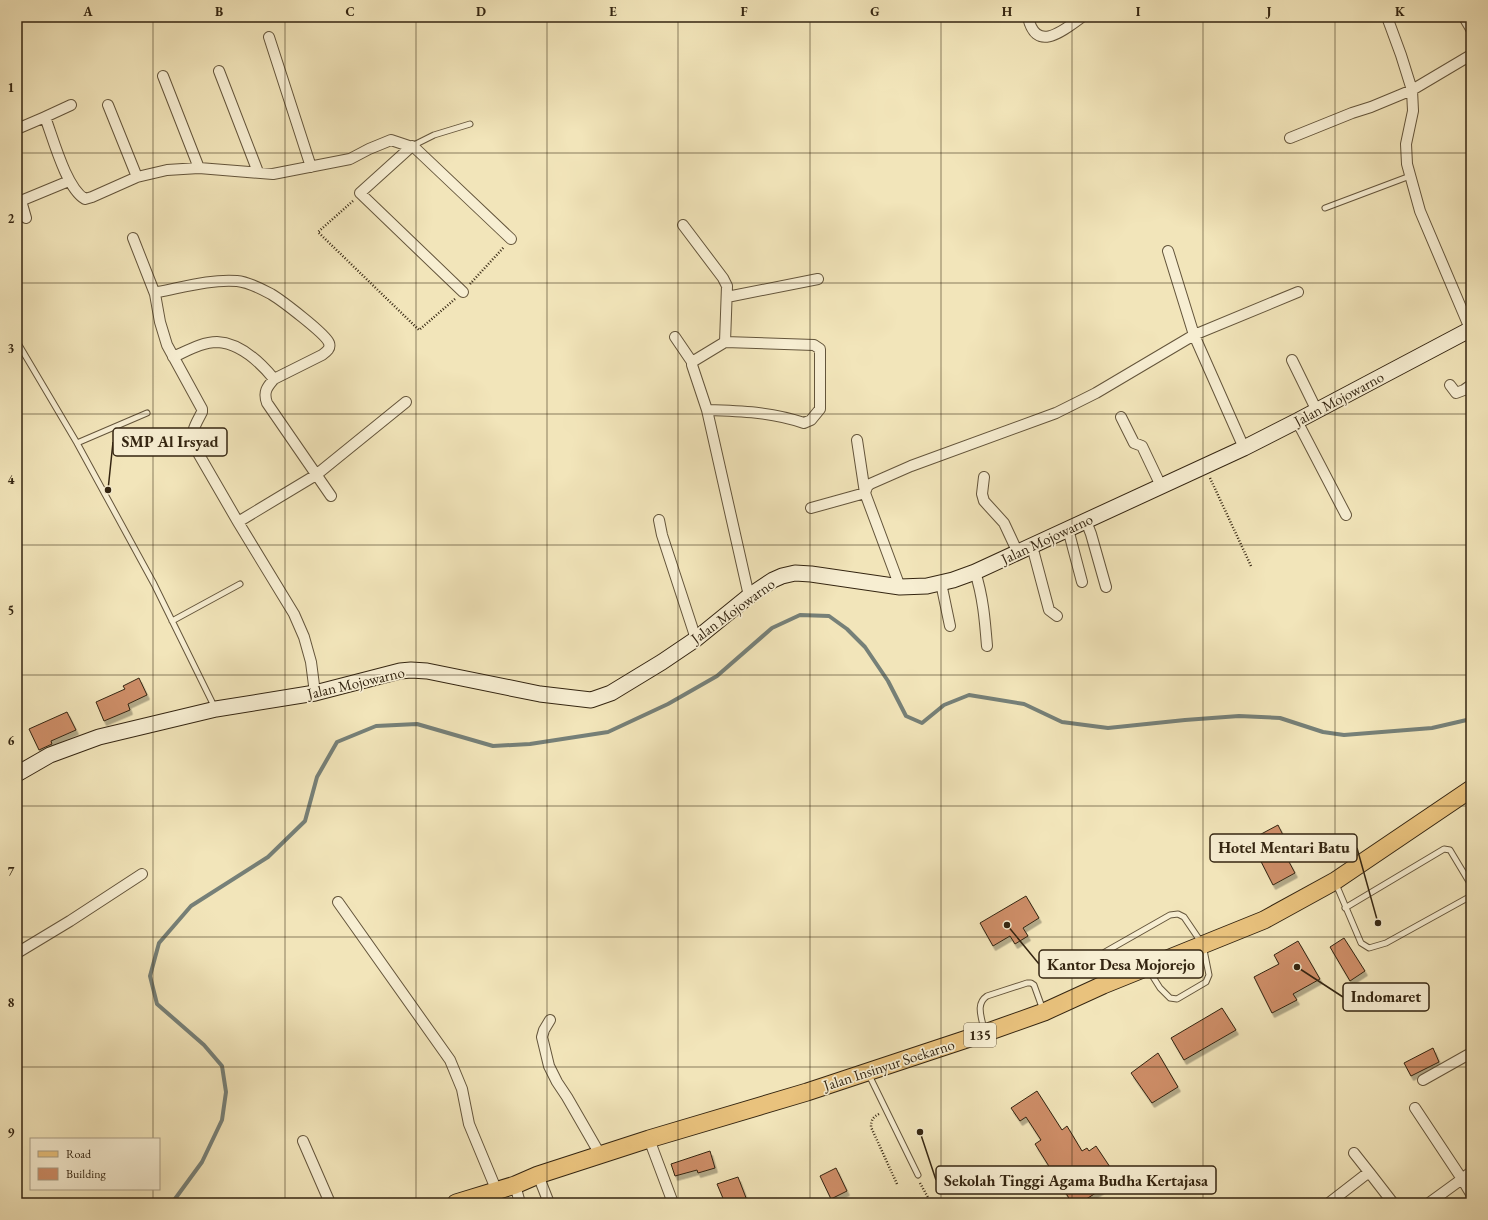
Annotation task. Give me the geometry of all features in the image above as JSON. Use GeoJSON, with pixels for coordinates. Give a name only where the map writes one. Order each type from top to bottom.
{"type":"FeatureCollection","features":[{"type":"Feature","properties":{"kind":"main road","name":"Jalan Insinyur Soekarno"},"geometry":{"type":"LineString","coordinates":[[456,1203],[515,1185],[538,1175],[807,1092],[1044,1012],[1103,986],[1264,920],[1335,881],[1471,789]]}},
{"type":"Feature","properties":{"kind":"street"},"geometry":{"type":"LineString","coordinates":[[1028,17],[1032,30],[1046,38],[1061,32],[1082,17]]}},
{"type":"Feature","properties":{"kind":"street"},"geometry":{"type":"LineString","coordinates":[[1387,17],[1412,90],[1413,111],[1406,144],[1406,154],[1410,176],[1420,211],[1471,330]]}},
{"type":"Feature","properties":{"kind":"street"},"geometry":{"type":"LineString","coordinates":[[1464,17],[1471,29]]}},
{"type":"Feature","properties":{"kind":"street"},"geometry":{"type":"LineString","coordinates":[[269,37],[311,167]]}},
{"type":"Feature","properties":{"kind":"street"},"geometry":{"type":"LineString","coordinates":[[1290,138],[1371,108],[1412,90],[1471,55]]}},
{"type":"Feature","properties":{"kind":"street"},"geometry":{"type":"LineString","coordinates":[[219,71],[258,172]]}},
{"type":"Feature","properties":{"kind":"street"},"geometry":{"type":"LineString","coordinates":[[163,76],[199,168]]}},
{"type":"Feature","properties":{"kind":"street"},"geometry":{"type":"LineString","coordinates":[[17,129],[71,105]]}},
{"type":"Feature","properties":{"kind":"street"},"geometry":{"type":"LineString","coordinates":[[108,106],[137,177]]}},
{"type":"Feature","properties":{"kind":"street"},"geometry":{"type":"LineString","coordinates":[[45,117],[68,181],[78,196],[84,199],[92,198],[137,177],[167,170],[199,168],[273,174],[350,159],[391,140],[412,146],[511,239]]}},
{"type":"Feature","properties":{"kind":"street"},"geometry":{"type":"LineString","coordinates":[[412,146],[360,193],[463,292]]}},
{"type":"Feature","properties":{"kind":"street"},"geometry":{"type":"LineString","coordinates":[[26,218],[22,204],[23,200],[68,181]]}},
{"type":"Feature","properties":{"kind":"street"},"geometry":{"type":"LineString","coordinates":[[683,225],[723,278],[727,286],[725,342]]}},
{"type":"Feature","properties":{"kind":"street"},"geometry":{"type":"LineString","coordinates":[[133,238],[155,294],[164,337],[173,357],[202,409],[192,432],[194,446],[294,614],[304,637],[311,662],[315,693]]}},
{"type":"Feature","properties":{"kind":"street"},"geometry":{"type":"LineString","coordinates":[[1168,251],[1194,335],[1244,448]]}},
{"type":"Feature","properties":{"kind":"street"},"geometry":{"type":"LineString","coordinates":[[727,297],[818,279]]}},
{"type":"Feature","properties":{"kind":"street"},"geometry":{"type":"LineString","coordinates":[[155,294],[158,292],[214,282],[237,281],[254,286],[273,295],[325,338],[329,345],[328,349],[322,355],[274,379],[266,390],[265,399],[331,496]]}},
{"type":"Feature","properties":{"kind":"street"},"geometry":{"type":"LineString","coordinates":[[865,493],[870,484],[911,466],[1056,413],[1096,393],[1194,335],[1298,292]]}},
{"type":"Feature","properties":{"kind":"street","name":"Jalan Mojowarno"},"geometry":{"type":"LineString","coordinates":[[17,774],[50,755],[76,744],[99,737],[216,708],[315,693],[384,675],[411,670],[427,671],[540,694],[591,700],[611,693],[636,679],[696,639],[749,596],[773,580],[782,576],[795,573],[811,574],[900,588],[927,586],[941,583],[974,572],[1244,448],[1471,330]]}},
{"type":"Feature","properties":{"kind":"street"},"geometry":{"type":"LineString","coordinates":[[675,337],[692,362],[707,410],[749,596]]}},
{"type":"Feature","properties":{"kind":"street"},"geometry":{"type":"LineString","coordinates":[[173,357],[200,345],[217,342],[228,344],[256,360],[274,379]]}},
{"type":"Feature","properties":{"kind":"street"},"geometry":{"type":"LineString","coordinates":[[692,362],[725,342],[814,345],[820,349],[820,409],[811,420],[804,423],[791,418],[758,412],[707,410]]}},
{"type":"Feature","properties":{"kind":"street"},"geometry":{"type":"LineString","coordinates":[[1292,360],[1317,411]]}},
{"type":"Feature","properties":{"kind":"street"},"geometry":{"type":"LineString","coordinates":[[1450,385],[1456,393],[1471,385]]}},
{"type":"Feature","properties":{"kind":"street"},"geometry":{"type":"LineString","coordinates":[[238,522],[316,475],[406,402]]}},
{"type":"Feature","properties":{"kind":"street"},"geometry":{"type":"LineString","coordinates":[[1121,417],[1134,442],[1142,446],[1161,486]]}},
{"type":"Feature","properties":{"kind":"street"},"geometry":{"type":"LineString","coordinates":[[1297,421],[1346,515]]}},
{"type":"Feature","properties":{"kind":"street"},"geometry":{"type":"LineString","coordinates":[[856,440],[865,493],[900,588]]}},
{"type":"Feature","properties":{"kind":"street"},"geometry":{"type":"LineString","coordinates":[[984,477],[982,494],[984,501],[1004,523],[1018,553]]}},
{"type":"Feature","properties":{"kind":"street"},"geometry":{"type":"LineString","coordinates":[[812,508],[865,493]]}},
{"type":"Feature","properties":{"kind":"street"},"geometry":{"type":"LineString","coordinates":[[659,520],[662,535],[696,639]]}},
{"type":"Feature","properties":{"kind":"street"},"geometry":{"type":"LineString","coordinates":[[1086,521],[1106,587]]}},
{"type":"Feature","properties":{"kind":"street"},"geometry":{"type":"LineString","coordinates":[[1068,530],[1082,582]]}},
{"type":"Feature","properties":{"kind":"street"},"geometry":{"type":"LineString","coordinates":[[1032,546],[1049,610],[1056,616]]}},
{"type":"Feature","properties":{"kind":"street"},"geometry":{"type":"LineString","coordinates":[[974,572],[980,587],[985,618],[987,646]]}},
{"type":"Feature","properties":{"kind":"street"},"geometry":{"type":"LineString","coordinates":[[941,583],[950,626]]}},
{"type":"Feature","properties":{"kind":"street"},"geometry":{"type":"LineString","coordinates":[[17,952],[70,921],[142,874]]}},
{"type":"Feature","properties":{"kind":"street"},"geometry":{"type":"LineString","coordinates":[[338,902],[450,1060],[462,1089],[469,1124],[496,1190]]}},
{"type":"Feature","properties":{"kind":"street"},"geometry":{"type":"LineString","coordinates":[[550,1020],[542,1037],[549,1066],[601,1156]]}},
{"type":"Feature","properties":{"kind":"street"},"geometry":{"type":"LineString","coordinates":[[1423,1080],[1471,1053]]}},
{"type":"Feature","properties":{"kind":"street"},"geometry":{"type":"LineString","coordinates":[[1415,1108],[1471,1194]]}},
{"type":"Feature","properties":{"kind":"street"},"geometry":{"type":"LineString","coordinates":[[649,1140],[673,1203]]}},
{"type":"Feature","properties":{"kind":"street"},"geometry":{"type":"LineString","coordinates":[[304,1141],[330,1203]]}},
{"type":"Feature","properties":{"kind":"street"},"geometry":{"type":"LineString","coordinates":[[1354,1153],[1393,1203]]}},
{"type":"Feature","properties":{"kind":"street"},"geometry":{"type":"LineString","coordinates":[[1329,1203],[1369,1172]]}},
{"type":"Feature","properties":{"kind":"street"},"geometry":{"type":"LineString","coordinates":[[1429,1203],[1471,1172]]}},
{"type":"Feature","properties":{"kind":"street"},"geometry":{"type":"LineString","coordinates":[[538,1175],[549,1203]]}},
{"type":"Feature","properties":{"kind":"street"},"geometry":{"type":"LineString","coordinates":[[515,1185],[520,1203]]}},
{"type":"Feature","properties":{"kind":"lane"},"geometry":{"type":"LineString","coordinates":[[412,146],[434,135],[470,124]]}},
{"type":"Feature","properties":{"kind":"lane"},"geometry":{"type":"LineString","coordinates":[[1325,208],[1410,176]]}},
{"type":"Feature","properties":{"kind":"lane"},"geometry":{"type":"LineString","coordinates":[[20,345],[77,443],[154,584],[216,708]]}},
{"type":"Feature","properties":{"kind":"lane"},"geometry":{"type":"LineString","coordinates":[[77,443],[147,413]]}},
{"type":"Feature","properties":{"kind":"lane"},"geometry":{"type":"LineString","coordinates":[[172,621],[240,584]]}},
{"type":"Feature","properties":{"kind":"lane"},"geometry":{"type":"LineString","coordinates":[[1345,908],[1444,849],[1450,850],[1471,885]]}},
{"type":"Feature","properties":{"kind":"lane"},"geometry":{"type":"LineString","coordinates":[[1335,881],[1345,908],[1361,943],[1369,948],[1386,942],[1471,896]]}},
{"type":"Feature","properties":{"kind":"lane"},"geometry":{"type":"LineString","coordinates":[[1103,986],[1101,959],[1105,952],[1170,915],[1178,914],[1184,917],[1203,945],[1209,975],[1206,982],[1177,999],[1170,998],[1160,988],[1147,968]]}},
{"type":"Feature","properties":{"kind":"lane"},"geometry":{"type":"LineString","coordinates":[[985,1033],[980,1006],[982,1000],[987,996],[1031,983],[1034,985],[1044,1012]]}},
{"type":"Feature","properties":{"kind":"lane"},"geometry":{"type":"LineString","coordinates":[[868,1072],[918,1175]]}},
{"type":"Feature","properties":{"kind":"path"},"geometry":{"type":"LineString","coordinates":[[360,193],[318,232],[419,330],[463,292],[511,239]]}},
{"type":"Feature","properties":{"kind":"path"},"geometry":{"type":"LineString","coordinates":[[1204,466],[1251,566]]}},
{"type":"Feature","properties":{"kind":"path"},"geometry":{"type":"LineString","coordinates":[[887,1111],[875,1116],[871,1121],[871,1127],[897,1184]]}},
{"type":"Feature","properties":{"kind":"path"},"geometry":{"type":"LineString","coordinates":[[918,1175],[920,1183],[931,1203]]}},
{"type":"Feature","properties":{"kind":"building"},"geometry":{"type":"Polygon","coordinates":[[[139,678],[147,695],[128,704],[130,710],[104,721],[96,702],[125,689],[123,686],[139,678]]]}},
{"type":"Feature","properties":{"kind":"building"},"geometry":{"type":"Polygon","coordinates":[[[67,712],[76,730],[51,741],[52,744],[39,750],[29,729],[67,712]]]}},
{"type":"Feature","properties":{"kind":"building"},"geometry":{"type":"Polygon","coordinates":[[[1278,825],[1287,843],[1281,847],[1295,873],[1273,885],[1250,840],[1278,825]]]}},
{"type":"Feature","properties":{"kind":"building"},"geometry":{"type":"Polygon","coordinates":[[[1026,896],[1039,918],[1023,928],[1028,936],[1015,944],[1010,936],[993,946],[980,923],[1026,896]]]}},
{"type":"Feature","properties":{"kind":"building"},"geometry":{"type":"Polygon","coordinates":[[[1344,938],[1365,971],[1350,981],[1330,947],[1344,938]]]}},
{"type":"Feature","properties":{"kind":"building"},"geometry":{"type":"Polygon","coordinates":[[[1298,941],[1320,979],[1293,994],[1297,1000],[1272,1013],[1254,977],[1279,964],[1274,955],[1298,941]]]}},
{"type":"Feature","properties":{"kind":"building"},"geometry":{"type":"Polygon","coordinates":[[[1222,1008],[1236,1030],[1184,1060],[1171,1038],[1222,1008]]]}},
{"type":"Feature","properties":{"kind":"building"},"geometry":{"type":"Polygon","coordinates":[[[1433,1048],[1439,1062],[1411,1076],[1404,1063],[1433,1048]]]}},
{"type":"Feature","properties":{"kind":"building"},"geometry":{"type":"Polygon","coordinates":[[[1158,1053],[1178,1087],[1152,1103],[1131,1073],[1158,1053]]]}},
{"type":"Feature","properties":{"kind":"building"},"geometry":{"type":"Polygon","coordinates":[[[1037,1091],[1062,1130],[1067,1126],[1082,1151],[1087,1148],[1089,1151],[1096,1146],[1118,1179],[1080,1203],[1072,1203],[1035,1144],[1041,1140],[1026,1117],[1020,1121],[1011,1108],[1037,1091]]]}},
{"type":"Feature","properties":{"kind":"building"},"geometry":{"type":"Polygon","coordinates":[[[710,1151],[715,1168],[698,1173],[697,1170],[675,1176],[671,1164],[710,1151]]]}},
{"type":"Feature","properties":{"kind":"building"},"geometry":{"type":"Polygon","coordinates":[[[836,1168],[847,1191],[831,1199],[820,1176],[836,1168]]]}},
{"type":"Feature","properties":{"kind":"building"},"geometry":{"type":"Polygon","coordinates":[[[738,1177],[748,1203],[725,1203],[717,1184],[738,1177]]]}},
{"type":"Feature","properties":{"kind":"waterway"},"geometry":{"type":"LineString","coordinates":[[172,1203],[202,1162],[222,1120],[226,1092],[222,1066],[204,1045],[157,1004],[150,976],[159,943],[191,906],[268,857],[305,821],[317,777],[337,742],[376,726],[417,724],[493,746],[530,744],[608,732],[668,704],[717,676],[772,628],[800,615],[829,616],[847,629],[865,647],[888,681],[906,716],[922,723],[944,705],[969,695],[1024,704],[1062,722],[1108,728],[1239,716],[1280,718],[1323,732],[1344,735],[1432,728],[1471,719]]}},
{"type":"Feature","properties":{"kind":"place","name":"SMP Al Irsyad"},"geometry":{"type":"Point","coordinates":[108,490]}},
{"type":"Feature","properties":{"kind":"place","name":"Hotel Mentari Batu"},"geometry":{"type":"Point","coordinates":[1378,923]}},
{"type":"Feature","properties":{"kind":"place","name":"Kantor Desa Mojorejo"},"geometry":{"type":"Point","coordinates":[1007,925]}},
{"type":"Feature","properties":{"kind":"place","name":"Indomaret"},"geometry":{"type":"Point","coordinates":[1297,967]}},
{"type":"Feature","properties":{"kind":"place","name":"Sekolah Tinggi Agama Budha Kertajasa"},"geometry":{"type":"Point","coordinates":[920,1132]}}]}
